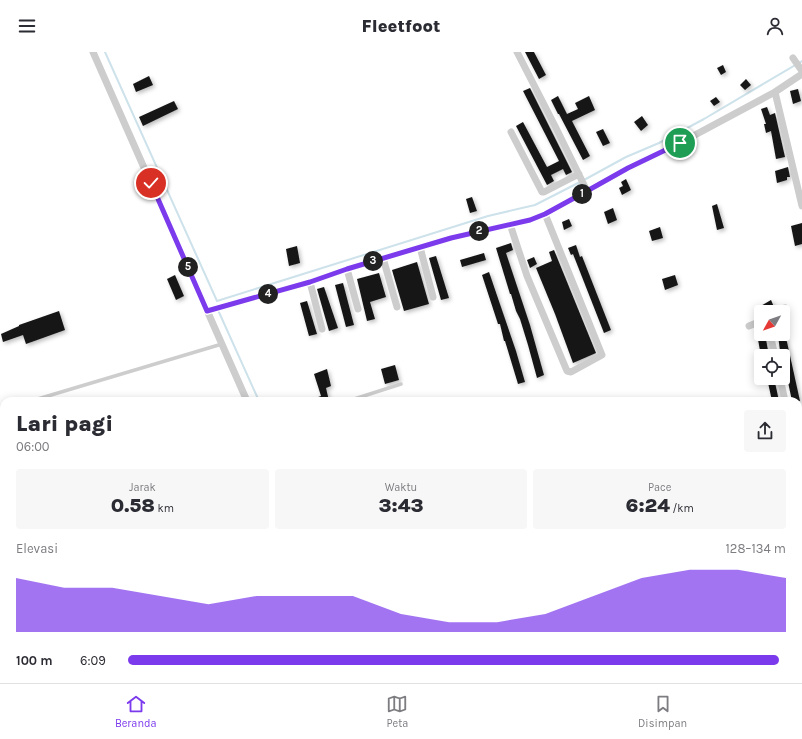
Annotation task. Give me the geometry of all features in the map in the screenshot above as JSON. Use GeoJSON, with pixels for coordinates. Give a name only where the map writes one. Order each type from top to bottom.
{"type":"FeatureCollection","features":[{"type":"Feature","properties":{"kind":"street"},"geometry":{"type":"LineString","coordinates":[[93,52],[245,397]]}},
{"type":"Feature","properties":{"kind":"street"},"geometry":{"type":"LineString","coordinates":[[517,52],[586,189]]}},
{"type":"Feature","properties":{"kind":"street"},"geometry":{"type":"LineString","coordinates":[[207,311],[310,282],[347,269],[451,238],[530,220],[545,214],[586,189],[680,143],[774,92],[801,71],[794,59]]}},
{"type":"Feature","properties":{"kind":"street"},"geometry":{"type":"LineString","coordinates":[[774,92],[802,206]]}},
{"type":"Feature","properties":{"kind":"street"},"geometry":{"type":"LineString","coordinates":[[511,132],[542,192],[579,176]]}},
{"type":"Feature","properties":{"kind":"street"},"geometry":{"type":"LineString","coordinates":[[510,224],[527,276],[567,371],[571,372],[602,355],[545,214]]}},
{"type":"Feature","properties":{"kind":"street"},"geometry":{"type":"LineString","coordinates":[[420,247],[433,297]]}},
{"type":"Feature","properties":{"kind":"street"},"geometry":{"type":"LineString","coordinates":[[383,258],[397,307]]}},
{"type":"Feature","properties":{"kind":"street"},"geometry":{"type":"LineString","coordinates":[[347,269],[358,309]]}},
{"type":"Feature","properties":{"kind":"street"},"geometry":{"type":"LineString","coordinates":[[310,282],[322,329]]}},
{"type":"Feature","properties":{"kind":"street"},"geometry":{"type":"LineString","coordinates":[[749,326],[754,324]]}},
{"type":"Feature","properties":{"kind":"street"},"geometry":{"type":"LineString","coordinates":[[782,385],[784,397]]}},
{"type":"Feature","properties":{"kind":"lane"},"geometry":{"type":"LineString","coordinates":[[44,397],[222,344]]}},
{"type":"Feature","properties":{"kind":"lane"},"geometry":{"type":"LineString","coordinates":[[360,397],[401,384]]}},
{"type":"Feature","properties":{"kind":"building"},"geometry":{"type":"Polygon","coordinates":[[[525,52],[534,52],[546,75],[539,79],[525,52]]]}},
{"type":"Feature","properties":{"kind":"building"},"geometry":{"type":"Polygon","coordinates":[[[723,65],[726,72],[721,75],[717,68],[723,65]]]}},
{"type":"Feature","properties":{"kind":"building"},"geometry":{"type":"Polygon","coordinates":[[[149,76],[153,85],[136,92],[133,84],[149,76]]]}},
{"type":"Feature","properties":{"kind":"building"},"geometry":{"type":"Polygon","coordinates":[[[746,79],[751,85],[745,90],[740,85],[746,79]]]}},
{"type":"Feature","properties":{"kind":"building"},"geometry":{"type":"Polygon","coordinates":[[[530,88],[572,172],[566,175],[563,169],[551,175],[554,181],[547,185],[516,126],[523,122],[547,167],[559,161],[523,91],[530,88]]]}},
{"type":"Feature","properties":{"kind":"building"},"geometry":{"type":"Polygon","coordinates":[[[798,89],[801,101],[793,104],[790,91],[798,89]]]}},
{"type":"Feature","properties":{"kind":"building"},"geometry":{"type":"Polygon","coordinates":[[[558,96],[567,114],[578,109],[575,103],[589,96],[595,110],[572,121],[590,156],[583,160],[551,100],[558,96]]]}},
{"type":"Feature","properties":{"kind":"building"},"geometry":{"type":"Polygon","coordinates":[[[716,97],[720,102],[714,106],[710,101],[716,97]]]}},
{"type":"Feature","properties":{"kind":"building"},"geometry":{"type":"Polygon","coordinates":[[[174,101],[178,109],[143,126],[139,117],[174,101]]]}},
{"type":"Feature","properties":{"kind":"building"},"geometry":{"type":"Polygon","coordinates":[[[767,107],[770,115],[775,113],[785,157],[776,159],[771,131],[766,133],[764,124],[766,124],[761,109],[767,107]]]}},
{"type":"Feature","properties":{"kind":"building"},"geometry":{"type":"Polygon","coordinates":[[[642,116],[648,125],[641,131],[634,122],[642,116]]]}},
{"type":"Feature","properties":{"kind":"building"},"geometry":{"type":"Polygon","coordinates":[[[603,129],[610,143],[603,146],[596,132],[603,129]]]}},
{"type":"Feature","properties":{"kind":"building"},"geometry":{"type":"Polygon","coordinates":[[[788,167],[790,177],[787,177],[787,180],[777,183],[775,171],[788,167]]]}},
{"type":"Feature","properties":{"kind":"building"},"geometry":{"type":"Polygon","coordinates":[[[626,179],[631,190],[622,195],[619,188],[623,186],[621,182],[626,179]]]}},
{"type":"Feature","properties":{"kind":"building"},"geometry":{"type":"Polygon","coordinates":[[[472,197],[477,211],[470,213],[466,199],[472,197]]]}},
{"type":"Feature","properties":{"kind":"building"},"geometry":{"type":"Polygon","coordinates":[[[717,204],[724,228],[717,230],[712,206],[717,204]]]}},
{"type":"Feature","properties":{"kind":"building"},"geometry":{"type":"Polygon","coordinates":[[[613,208],[617,220],[608,224],[604,212],[613,208]]]}},
{"type":"Feature","properties":{"kind":"building"},"geometry":{"type":"Polygon","coordinates":[[[569,219],[572,226],[564,230],[562,222],[569,219]]]}},
{"type":"Feature","properties":{"kind":"building"},"geometry":{"type":"Polygon","coordinates":[[[802,223],[802,244],[795,246],[791,226],[802,223]]]}},
{"type":"Feature","properties":{"kind":"building"},"geometry":{"type":"Polygon","coordinates":[[[660,227],[663,238],[652,241],[649,231],[660,227]]]}},
{"type":"Feature","properties":{"kind":"building"},"geometry":{"type":"Polygon","coordinates":[[[511,243],[513,250],[506,253],[530,325],[544,375],[537,378],[520,319],[510,294],[496,248],[511,243]]]}},
{"type":"Feature","properties":{"kind":"building"},"geometry":{"type":"Polygon","coordinates":[[[576,245],[580,257],[582,256],[611,330],[604,333],[573,254],[571,255],[568,248],[576,245]]]}},
{"type":"Feature","properties":{"kind":"building"},"geometry":{"type":"Polygon","coordinates":[[[297,246],[300,263],[289,266],[286,249],[297,246]]]}},
{"type":"Feature","properties":{"kind":"building"},"geometry":{"type":"Polygon","coordinates":[[[554,250],[596,353],[573,363],[536,268],[552,261],[549,252],[554,250]]]}},
{"type":"Feature","properties":{"kind":"building"},"geometry":{"type":"Polygon","coordinates":[[[484,253],[486,260],[462,267],[460,260],[484,253]]]}},
{"type":"Feature","properties":{"kind":"building"},"geometry":{"type":"Polygon","coordinates":[[[436,256],[449,298],[441,300],[429,258],[436,256]]]}},
{"type":"Feature","properties":{"kind":"building"},"geometry":{"type":"Polygon","coordinates":[[[534,257],[537,264],[530,268],[527,260],[534,257]]]}},
{"type":"Feature","properties":{"kind":"building"},"geometry":{"type":"Polygon","coordinates":[[[417,262],[429,304],[404,311],[392,270],[417,262]]]}},
{"type":"Feature","properties":{"kind":"building"},"geometry":{"type":"Polygon","coordinates":[[[489,272],[525,382],[518,384],[500,324],[498,324],[482,275],[489,272]]]}},
{"type":"Feature","properties":{"kind":"building"},"geometry":{"type":"Polygon","coordinates":[[[379,273],[386,297],[370,302],[375,319],[367,321],[357,279],[379,273]]]}},
{"type":"Feature","properties":{"kind":"building"},"geometry":{"type":"Polygon","coordinates":[[[175,275],[184,296],[176,300],[167,279],[175,275]]]}},
{"type":"Feature","properties":{"kind":"building"},"geometry":{"type":"Polygon","coordinates":[[[675,275],[678,285],[665,290],[662,279],[675,275]]]}},
{"type":"Feature","properties":{"kind":"building"},"geometry":{"type":"Polygon","coordinates":[[[343,283],[354,325],[346,327],[335,285],[343,283]]]}},
{"type":"Feature","properties":{"kind":"building"},"geometry":{"type":"Polygon","coordinates":[[[324,287],[338,328],[329,331],[317,289],[324,287]]]}},
{"type":"Feature","properties":{"kind":"building"},"geometry":{"type":"Polygon","coordinates":[[[771,300],[773,305],[762,305],[771,300]]]}},
{"type":"Feature","properties":{"kind":"building"},"geometry":{"type":"Polygon","coordinates":[[[307,301],[317,334],[309,336],[300,303],[307,301]]]}},
{"type":"Feature","properties":{"kind":"building"},"geometry":{"type":"Polygon","coordinates":[[[59,311],[65,330],[26,344],[23,335],[3,342],[1,334],[19,325],[59,311]]]}},
{"type":"Feature","properties":{"kind":"building"},"geometry":{"type":"Polygon","coordinates":[[[758,341],[766,341],[768,349],[760,349],[758,341]]]}},
{"type":"Feature","properties":{"kind":"building"},"geometry":{"type":"Polygon","coordinates":[[[779,341],[787,341],[789,349],[780,349],[779,341]]]}},
{"type":"Feature","properties":{"kind":"building"},"geometry":{"type":"Polygon","coordinates":[[[790,356],[799,397],[791,397],[789,385],[790,385],[790,356]]]}},
{"type":"Feature","properties":{"kind":"building"},"geometry":{"type":"Polygon","coordinates":[[[395,365],[399,380],[385,384],[381,369],[395,365]]]}},
{"type":"Feature","properties":{"kind":"building"},"geometry":{"type":"Polygon","coordinates":[[[327,369],[331,386],[326,388],[328,397],[318,397],[321,396],[314,374],[327,369]]]}},
{"type":"Feature","properties":{"kind":"building"},"geometry":{"type":"Polygon","coordinates":[[[769,385],[776,385],[778,397],[771,397],[769,385]]]}},
{"type":"Feature","properties":{"kind":"waterway"},"geometry":{"type":"LineString","coordinates":[[105,52],[217,301],[488,216],[535,205],[580,182]]}},
{"type":"Feature","properties":{"kind":"waterway"},"geometry":{"type":"LineString","coordinates":[[584,180],[626,157],[659,143],[704,119],[802,61]]}},
{"type":"Feature","properties":{"kind":"waterway"},"geometry":{"type":"LineString","coordinates":[[218,310],[257,397]]}},
{"type":"Feature","properties":{"kind":"route"},"geometry":{"type":"LineString","coordinates":[[151,183],[207,311],[310,282],[347,269],[451,238],[530,220],[545,214],[628,168],[680,143]]}}]}
